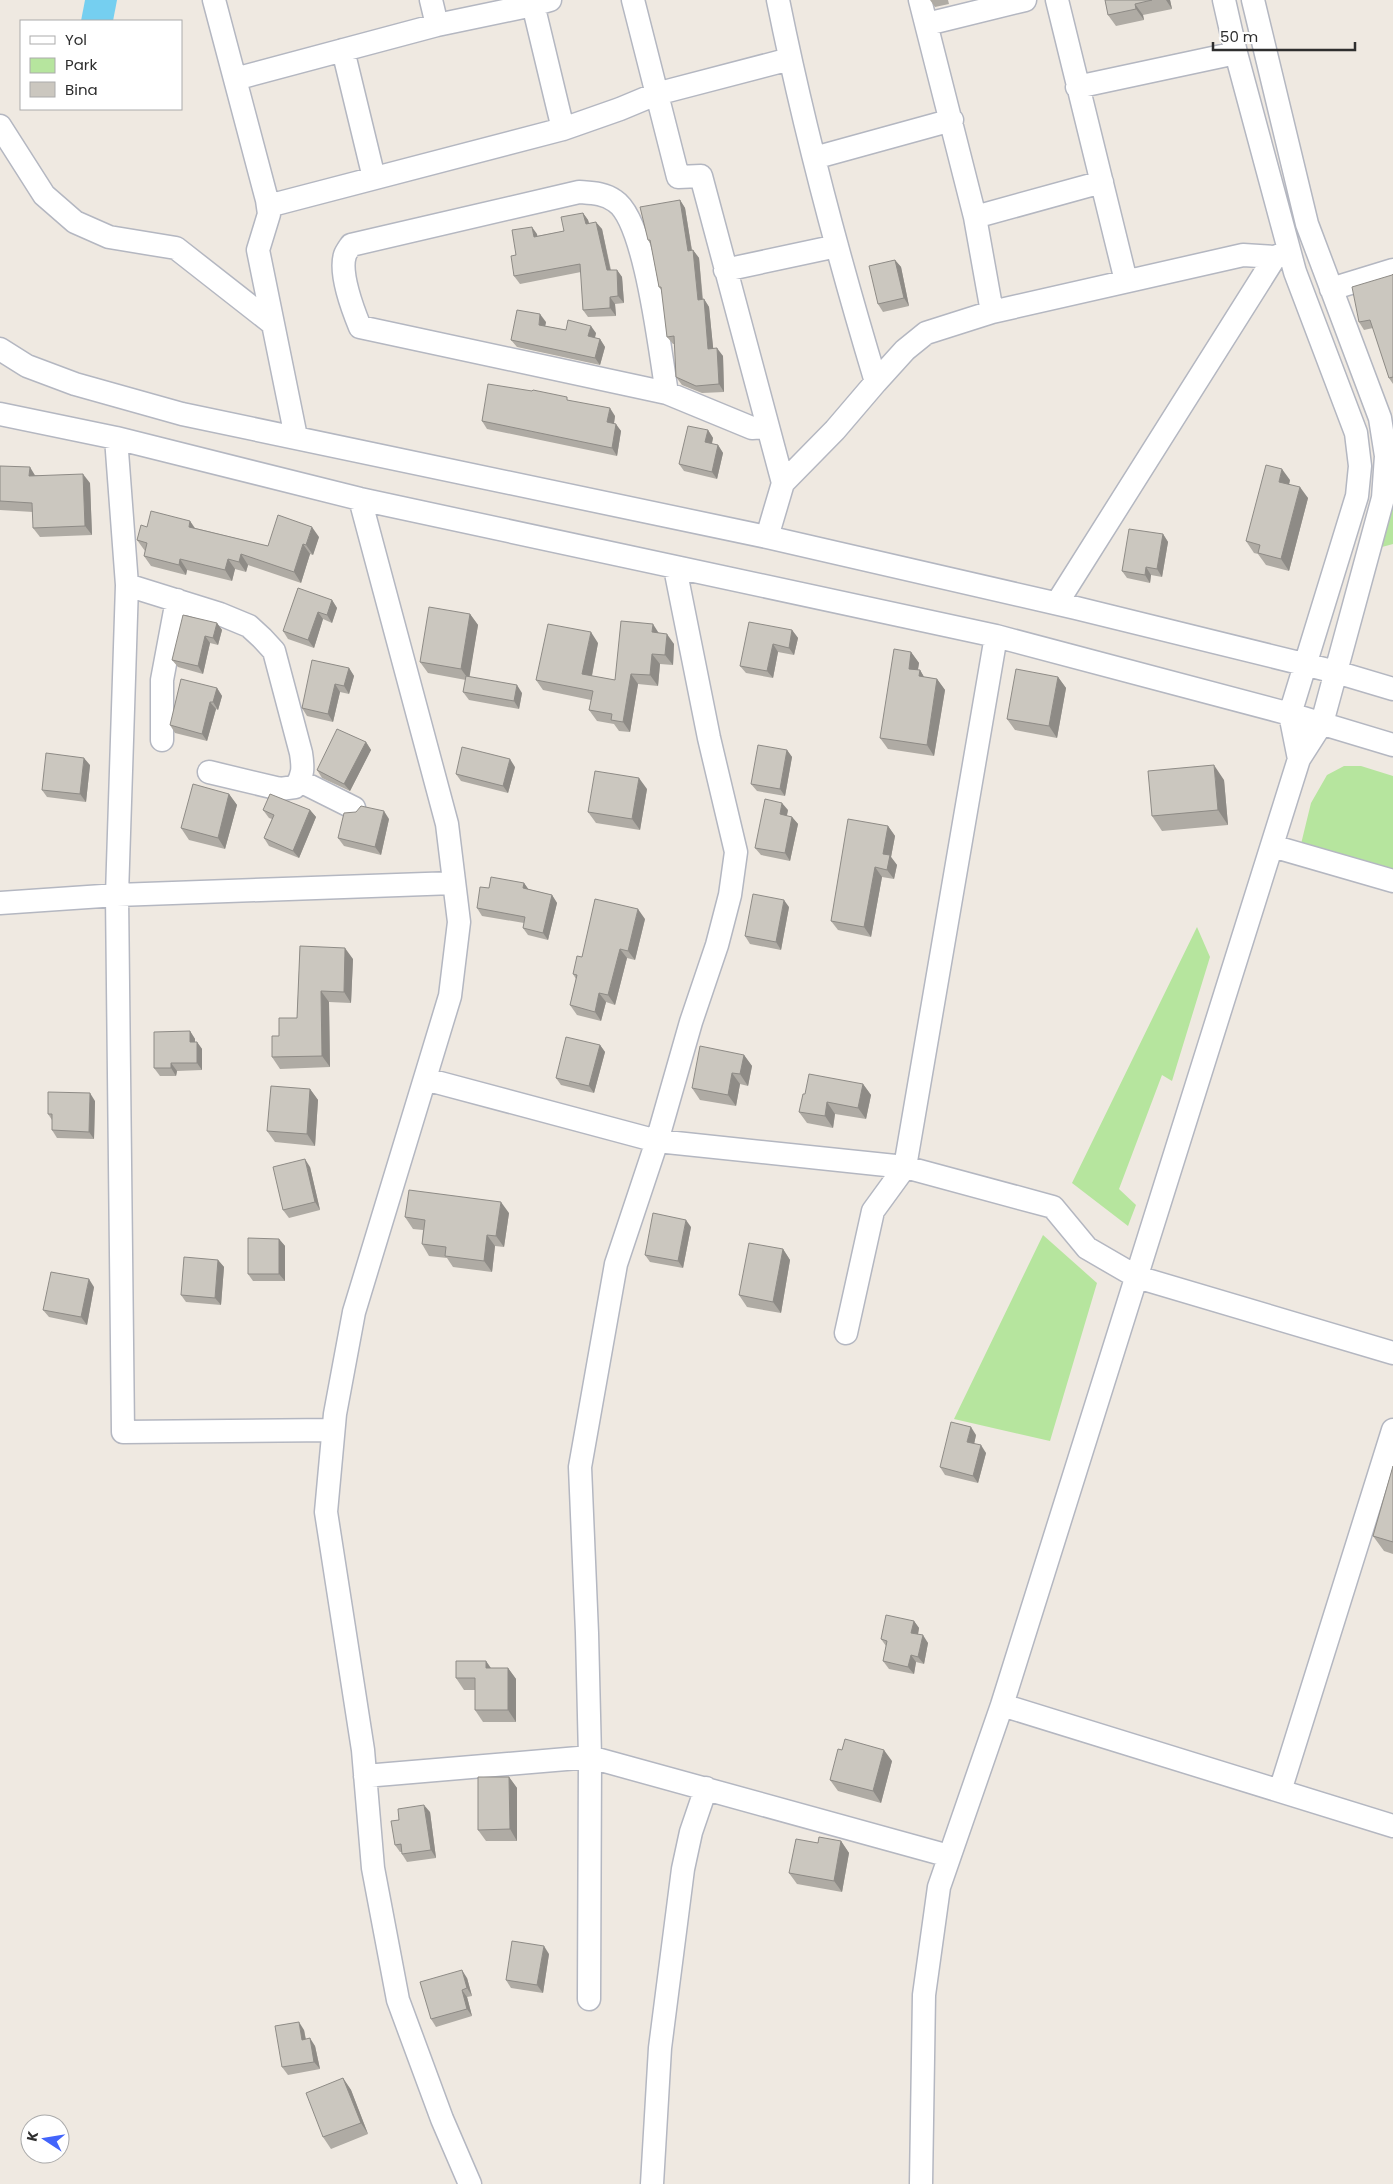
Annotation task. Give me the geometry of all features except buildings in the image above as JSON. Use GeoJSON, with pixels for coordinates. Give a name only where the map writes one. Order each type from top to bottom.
{"type":"FeatureCollection","features":[{"type":"Feature","properties":{"kind":"street"},"geometry":{"type":"LineString","coordinates":[[214,0],[268,206],[269,214],[258,250],[296,437]]}},
{"type":"Feature","properties":{"kind":"street"},"geometry":{"type":"LineString","coordinates":[[431,0],[437,25]]}},
{"type":"Feature","properties":{"kind":"street"},"geometry":{"type":"LineString","coordinates":[[633,0],[678,177],[701,176],[783,483]]}},
{"type":"Feature","properties":{"kind":"street"},"geometry":{"type":"LineString","coordinates":[[778,0],[814,158],[876,382]]}},
{"type":"Feature","properties":{"kind":"street"},"geometry":{"type":"LineString","coordinates":[[920,0],[952,120],[975,217],[992,312]]}},
{"type":"Feature","properties":{"kind":"street"},"geometry":{"type":"LineString","coordinates":[[927,24],[1025,0]]}},
{"type":"Feature","properties":{"kind":"street"},"geometry":{"type":"LineString","coordinates":[[1057,0],[1126,281]]}},
{"type":"Feature","properties":{"kind":"street"},"geometry":{"type":"LineString","coordinates":[[1224,0],[1282,254],[1295,272],[1351,416],[1356,433],[1360,466],[1357,496],[1290,714],[1299,758]]}},
{"type":"Feature","properties":{"kind":"street"},"geometry":{"type":"LineString","coordinates":[[921,2184],[924,1995],[939,1887],[1002,1705],[1299,758],[1322,724],[1383,498],[1387,417],[1331,289],[1307,224],[1253,0]]}},
{"type":"Feature","properties":{"kind":"street"},"geometry":{"type":"LineString","coordinates":[[235,79],[437,25],[538,2],[564,129]]}},
{"type":"Feature","properties":{"kind":"street"},"geometry":{"type":"LineString","coordinates":[[343,50],[374,178]]}},
{"type":"Feature","properties":{"kind":"street"},"geometry":{"type":"LineString","coordinates":[[1077,87],[1236,53]]}},
{"type":"Feature","properties":{"kind":"street"},"geometry":{"type":"LineString","coordinates":[[268,206],[564,129],[656,94],[790,58]]}},
{"type":"Feature","properties":{"kind":"street"},"geometry":{"type":"LineString","coordinates":[[814,158],[952,120]]}},
{"type":"Feature","properties":{"kind":"street"},"geometry":{"type":"LineString","coordinates":[[0,126],[44,195],[75,222],[109,236],[176,248],[273,324]]}},
{"type":"Feature","properties":{"kind":"street"},"geometry":{"type":"LineString","coordinates":[[975,217],[1102,182]]}},
{"type":"Feature","properties":{"kind":"street"},"geometry":{"type":"LineString","coordinates":[[667,393],[642,251],[627,213],[616,202],[601,194],[579,192],[351,245],[344,256],[344,273],[354,314],[360,327],[667,393],[752,428],[767,428]]}},
{"type":"Feature","properties":{"kind":"street"},"geometry":{"type":"LineString","coordinates":[[725,270],[837,246]]}},
{"type":"Feature","properties":{"kind":"street"},"geometry":{"type":"LineString","coordinates":[[767,537],[783,483],[835,430],[905,350],[926,333],[992,312],[1243,255],[1282,254]]}},
{"type":"Feature","properties":{"kind":"street"},"geometry":{"type":"LineString","coordinates":[[1057,603],[1282,254]]}},
{"type":"Feature","properties":{"kind":"street"},"geometry":{"type":"LineString","coordinates":[[1331,289],[1393,270]]}},
{"type":"Feature","properties":{"kind":"street"},"geometry":{"type":"LineString","coordinates":[[0,349],[28,366],[75,384],[182,414],[767,537],[1057,603],[1306,664],[1393,689]]}},
{"type":"Feature","properties":{"kind":"street"},"geometry":{"type":"LineString","coordinates":[[0,414],[116,438],[360,499],[996,636],[1290,714],[1393,745]]}},
{"type":"Feature","properties":{"kind":"street"},"geometry":{"type":"LineString","coordinates":[[116,438],[127,585],[117,895],[123,1432],[333,1430]]}},
{"type":"Feature","properties":{"kind":"street"},"geometry":{"type":"LineString","coordinates":[[360,499],[447,824],[458,922],[450,996],[354,1312],[333,1430],[326,1512],[364,1750],[373,1868],[398,2000],[442,2119],[470,2184]]}},
{"type":"Feature","properties":{"kind":"street"},"geometry":{"type":"LineString","coordinates":[[589,1998],[590,1757],[580,1467],[616,1264],[657,1140],[690,1022],[717,945],[730,896],[736,852],[675,568]]}},
{"type":"Feature","properties":{"kind":"street"},"geometry":{"type":"LineString","coordinates":[[127,585],[177,600],[249,626],[274,651],[300,753],[303,768],[300,781],[296,787],[280,789],[209,772]]}},
{"type":"Feature","properties":{"kind":"street"},"geometry":{"type":"LineString","coordinates":[[162,740],[162,680],[177,600]]}},
{"type":"Feature","properties":{"kind":"street"},"geometry":{"type":"LineString","coordinates":[[846,1333],[873,1211],[905,1167],[996,636]]}},
{"type":"Feature","properties":{"kind":"street"},"geometry":{"type":"LineString","coordinates":[[300,781],[354,808]]}},
{"type":"Feature","properties":{"kind":"street"},"geometry":{"type":"LineString","coordinates":[[1272,846],[1393,881]]}},
{"type":"Feature","properties":{"kind":"street"},"geometry":{"type":"LineString","coordinates":[[0,903],[117,895],[454,883]]}},
{"type":"Feature","properties":{"kind":"street"},"geometry":{"type":"LineString","coordinates":[[425,1079],[657,1140],[905,1167],[1053,1207],[1087,1248],[1137,1277],[1393,1353]]}},
{"type":"Feature","properties":{"kind":"street"},"geometry":{"type":"LineString","coordinates":[[1280,1791],[1393,1430]]}},
{"type":"Feature","properties":{"kind":"street"},"geometry":{"type":"LineString","coordinates":[[1002,1705],[1393,1826]]}},
{"type":"Feature","properties":{"kind":"street"},"geometry":{"type":"LineString","coordinates":[[365,1776],[590,1757],[949,1856]]}},
{"type":"Feature","properties":{"kind":"street"},"geometry":{"type":"LineString","coordinates":[[652,2184],[660,2048],[683,1870],[691,1832],[706,1788]]}},
{"type":"Feature","properties":{"kind":"green space"},"geometry":{"type":"Polygon","coordinates":[[[1393,504],[1393,544],[1382,547],[1393,504]]]}},
{"type":"Feature","properties":{"kind":"green space"},"geometry":{"type":"Polygon","coordinates":[[[1344,766],[1361,766],[1393,776],[1393,871],[1301,844],[1311,803],[1327,775],[1344,766]]]}},
{"type":"Feature","properties":{"kind":"green space"},"geometry":{"type":"Polygon","coordinates":[[[1197,927],[1210,957],[1172,1081],[1162,1075],[1119,1189],[1136,1205],[1128,1226],[1072,1183],[1197,927]]]}},
{"type":"Feature","properties":{"kind":"green space"},"geometry":{"type":"Polygon","coordinates":[[[1043,1235],[1097,1283],[1050,1441],[954,1419],[1043,1235]]]}},
{"type":"Feature","properties":{"kind":"water"},"geometry":{"type":"Polygon","coordinates":[[[85,0],[117,0],[113,20],[81,20],[85,0]]]}}]}
